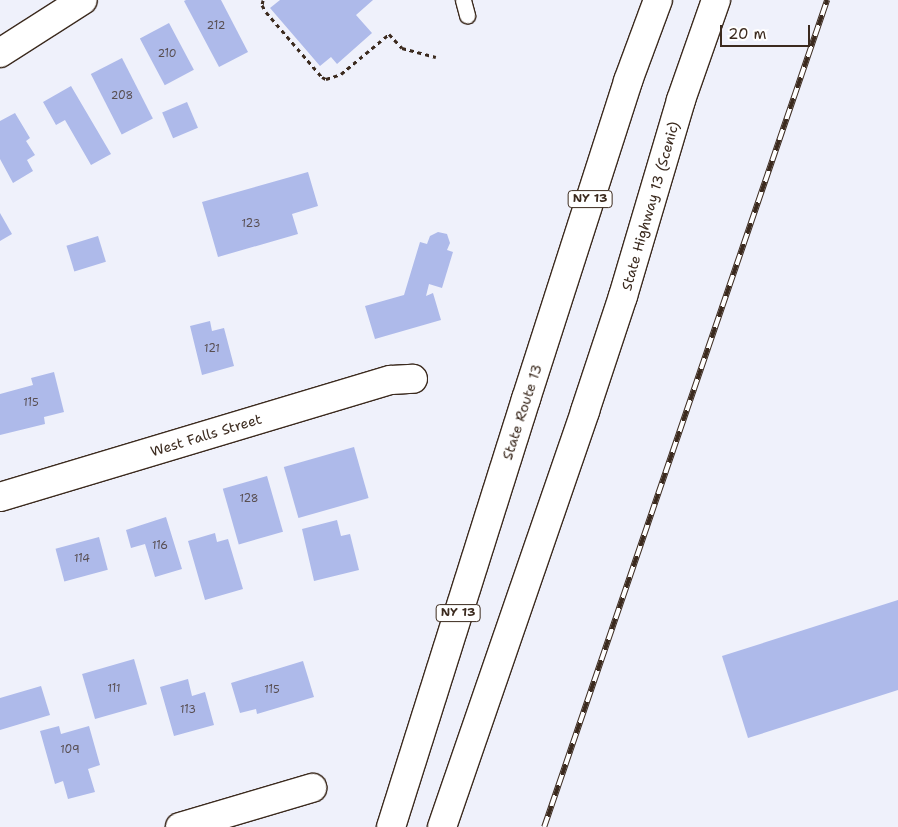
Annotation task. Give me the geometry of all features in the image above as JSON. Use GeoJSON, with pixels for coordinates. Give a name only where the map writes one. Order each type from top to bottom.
{"type":"FeatureCollection","features":[{"type":"Feature","properties":{"kind":"main road"},"geometry":{"type":"LineString","coordinates":[[0,53],[83,0]]}},
{"type":"Feature","properties":{"kind":"main road","name":"State Route 13"},"geometry":{"type":"LineString","coordinates":[[391,827],[628,81],[658,0]]}},
{"type":"Feature","properties":{"kind":"main road","name":"State Highway 13 (Scenic)"},"geometry":{"type":"LineString","coordinates":[[442,827],[585,411],[623,296],[681,100],[716,0]]}},
{"type":"Feature","properties":{"kind":"main road","name":"West Falls Street"},"geometry":{"type":"LineString","coordinates":[[0,496],[391,380],[413,379]]}},
{"type":"Feature","properties":{"kind":"main road"},"geometry":{"type":"LineString","coordinates":[[180,827],[312,788]]}},
{"type":"Feature","properties":{"kind":"path"},"geometry":{"type":"LineString","coordinates":[[263,0],[262,5],[266,12],[322,77],[326,79],[341,74],[389,34],[402,48],[436,57]]}},
{"type":"Feature","properties":{"kind":"building"},"geometry":{"type":"Polygon","coordinates":[[[221,0],[248,52],[219,67],[184,1],[221,0]]]}},
{"type":"Feature","properties":{"kind":"building"},"geometry":{"type":"Polygon","coordinates":[[[280,0],[373,0],[356,15],[372,33],[337,64],[331,57],[320,66],[270,8],[280,0]]]}},
{"type":"Feature","properties":{"kind":"building"},"geometry":{"type":"Polygon","coordinates":[[[169,23],[194,70],[165,85],[140,38],[169,23]]]}},
{"type":"Feature","properties":{"kind":"building"},"geometry":{"type":"Polygon","coordinates":[[[122,58],[153,119],[122,134],[91,74],[122,58]]]}},
{"type":"Feature","properties":{"kind":"building"},"geometry":{"type":"Polygon","coordinates":[[[71,86],[111,154],[91,165],[65,120],[56,125],[43,102],[71,86]]]}},
{"type":"Feature","properties":{"kind":"building"},"geometry":{"type":"Polygon","coordinates":[[[187,102],[198,128],[173,138],[162,113],[187,102]]]}},
{"type":"Feature","properties":{"kind":"building"},"geometry":{"type":"Polygon","coordinates":[[[15,113],[30,138],[26,141],[35,155],[27,160],[33,171],[13,183],[0,159],[0,121],[15,113]]]}},
{"type":"Feature","properties":{"kind":"building"},"geometry":{"type":"Polygon","coordinates":[[[308,172],[318,206],[292,214],[298,234],[218,257],[202,202],[308,172]]]}},
{"type":"Feature","properties":{"kind":"building"},"geometry":{"type":"Polygon","coordinates":[[[0,213],[12,234],[0,241],[0,213]]]}},
{"type":"Feature","properties":{"kind":"building"},"geometry":{"type":"Polygon","coordinates":[[[438,232],[447,234],[450,243],[447,250],[453,252],[442,288],[429,284],[426,296],[433,293],[441,320],[375,339],[365,306],[404,295],[420,242],[427,244],[430,236],[438,232]]]}},
{"type":"Feature","properties":{"kind":"building"},"geometry":{"type":"Polygon","coordinates":[[[98,236],[106,262],[74,271],[66,246],[98,236]]]}},
{"type":"Feature","properties":{"kind":"building"},"geometry":{"type":"Polygon","coordinates":[[[210,321],[212,331],[224,328],[234,366],[202,375],[190,326],[210,321]]]}},
{"type":"Feature","properties":{"kind":"building"},"geometry":{"type":"Polygon","coordinates":[[[54,372],[64,412],[44,417],[45,424],[0,435],[0,394],[33,385],[31,378],[54,372]]]}},
{"type":"Feature","properties":{"kind":"building"},"geometry":{"type":"Polygon","coordinates":[[[354,447],[369,498],[298,518],[284,467],[354,447]]]}},
{"type":"Feature","properties":{"kind":"building"},"geometry":{"type":"Polygon","coordinates":[[[267,476],[283,532],[239,544],[223,489],[267,476]]]}},
{"type":"Feature","properties":{"kind":"building"},"geometry":{"type":"Polygon","coordinates":[[[166,517],[182,569],[155,577],[145,544],[131,548],[126,530],[166,517]]]}},
{"type":"Feature","properties":{"kind":"building"},"geometry":{"type":"Polygon","coordinates":[[[337,520],[341,536],[350,534],[359,570],[314,581],[302,529],[337,520]]]}},
{"type":"Feature","properties":{"kind":"building"},"geometry":{"type":"Polygon","coordinates":[[[215,533],[217,542],[228,539],[243,589],[205,600],[188,541],[215,533]]]}},
{"type":"Feature","properties":{"kind":"building"},"geometry":{"type":"Polygon","coordinates":[[[99,537],[108,570],[64,581],[56,549],[99,537]]]}},
{"type":"Feature","properties":{"kind":"building"},"geometry":{"type":"Polygon","coordinates":[[[898,600],[898,690],[748,738],[722,656],[898,600]]]}},
{"type":"Feature","properties":{"kind":"building"},"geometry":{"type":"Polygon","coordinates":[[[134,659],[147,704],[95,719],[82,674],[134,659]]]}},
{"type":"Feature","properties":{"kind":"building"},"geometry":{"type":"Polygon","coordinates":[[[303,661],[314,697],[257,714],[256,709],[240,713],[231,683],[303,661]]]}},
{"type":"Feature","properties":{"kind":"building"},"geometry":{"type":"Polygon","coordinates":[[[188,679],[192,696],[205,692],[214,725],[174,736],[160,687],[188,679]]]}},
{"type":"Feature","properties":{"kind":"building"},"geometry":{"type":"Polygon","coordinates":[[[41,686],[50,715],[0,730],[0,698],[41,686]]]}},
{"type":"Feature","properties":{"kind":"building"},"geometry":{"type":"Polygon","coordinates":[[[59,726],[61,734],[89,726],[100,765],[88,769],[95,792],[68,799],[63,781],[55,784],[40,731],[59,726]]]}},
{"type":"Feature","properties":{"kind":"railway"},"geometry":{"type":"LineString","coordinates":[[544,827],[827,0]]}}]}
